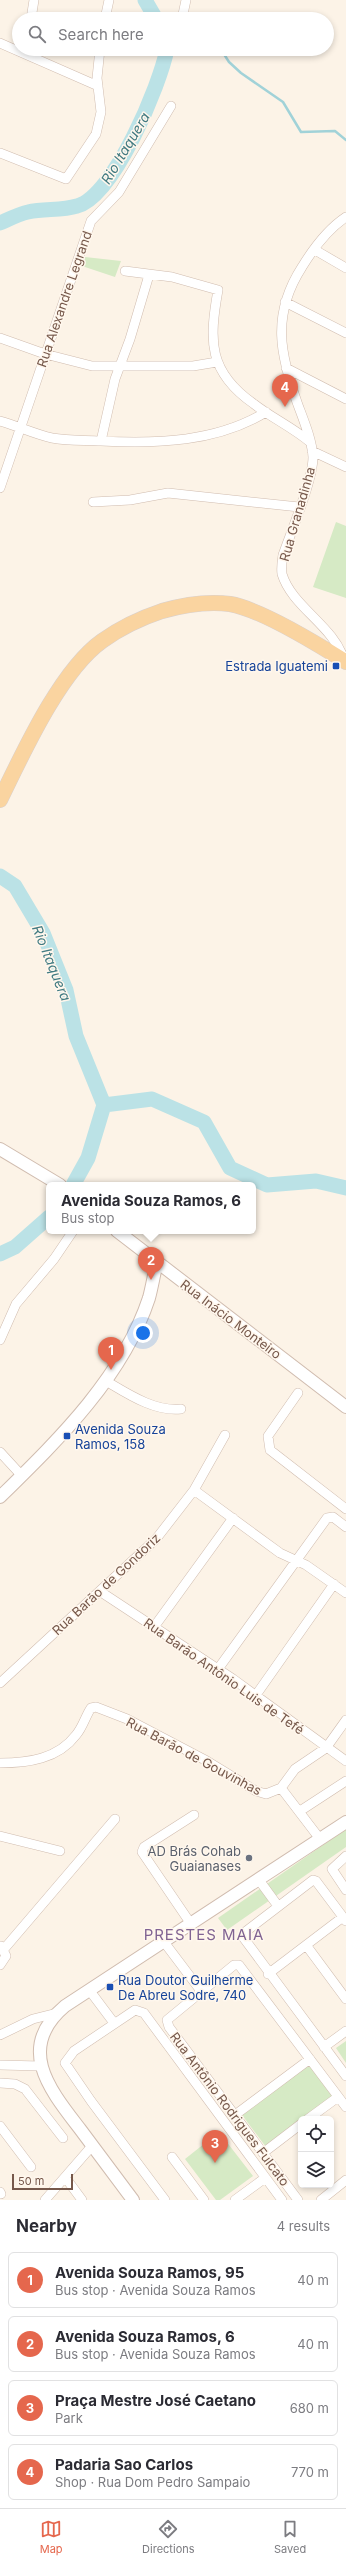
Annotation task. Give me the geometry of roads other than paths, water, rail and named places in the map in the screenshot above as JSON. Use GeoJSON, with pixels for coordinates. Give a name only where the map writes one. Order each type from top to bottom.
{"type":"FeatureCollection","features":[{"type":"Feature","properties":{"kind":"main road"},"geometry":{"type":"LineString","coordinates":[[0,800],[48,710],[84,657],[101,641],[147,616],[182,605],[231,604],[255,612],[345,662]]}},
{"type":"Feature","properties":{"kind":"street"},"geometry":{"type":"LineString","coordinates":[[32,12],[34,0]]}},
{"type":"Feature","properties":{"kind":"street"},"geometry":{"type":"LineString","coordinates":[[106,12],[109,0]]}},
{"type":"Feature","properties":{"kind":"street"},"geometry":{"type":"LineString","coordinates":[[183,12],[186,0]]}},
{"type":"Feature","properties":{"kind":"street"},"geometry":{"type":"LineString","coordinates":[[0,43],[12,47]]}},
{"type":"Feature","properties":{"kind":"street"},"geometry":{"type":"LineString","coordinates":[[33,56],[98,86]]}},
{"type":"Feature","properties":{"kind":"street"},"geometry":{"type":"LineString","coordinates":[[0,153],[66,179],[96,134],[101,112],[98,86],[100,56]]}},
{"type":"Feature","properties":{"kind":"street","name":"Rua Alexandre Legrand"},"geometry":{"type":"LineString","coordinates":[[0,488],[19,428],[91,221],[119,192],[171,106]]}},
{"type":"Feature","properties":{"kind":"street"},"geometry":{"type":"LineString","coordinates":[[311,446],[286,368],[281,337],[285,302],[296,276],[334,227],[346,217]]}},
{"type":"Feature","properties":{"kind":"street"},"geometry":{"type":"LineString","coordinates":[[315,250],[346,268]]}},
{"type":"Feature","properties":{"kind":"street"},"geometry":{"type":"LineString","coordinates":[[125,271],[172,277],[218,290],[212,331],[217,362],[220,370],[253,404],[291,426],[311,446],[346,468]]}},
{"type":"Feature","properties":{"kind":"street"},"geometry":{"type":"LineString","coordinates":[[100,441],[119,366],[130,339],[148,274]]}},
{"type":"Feature","properties":{"kind":"street"},"geometry":{"type":"LineString","coordinates":[[285,302],[346,333]]}},
{"type":"Feature","properties":{"kind":"street"},"geometry":{"type":"LineString","coordinates":[[0,338],[45,354],[92,366],[119,366],[135,364],[193,366],[217,362]]}},
{"type":"Feature","properties":{"kind":"street"},"geometry":{"type":"LineString","coordinates":[[286,368],[346,399]]}},
{"type":"Feature","properties":{"kind":"street"},"geometry":{"type":"LineString","coordinates":[[0,422],[53,438],[137,442],[188,438],[234,428],[266,412]]}},
{"type":"Feature","properties":{"kind":"street","name":"Rua Granadinha"},"geometry":{"type":"LineString","coordinates":[[311,446],[311,474],[283,556],[283,576],[297,598],[336,644],[345,662]]}},
{"type":"Feature","properties":{"kind":"street"},"geometry":{"type":"LineString","coordinates":[[93,502],[130,500],[168,493],[299,507]]}},
{"type":"Feature","properties":{"kind":"street"},"geometry":{"type":"LineString","coordinates":[[0,1149],[55,1182]]}},
{"type":"Feature","properties":{"kind":"street"},"geometry":{"type":"LineString","coordinates":[[0,1340],[16,1304],[54,1259],[71,1234]]}},
{"type":"Feature","properties":{"kind":"street","name":"Rua Inácio Monteiro"},"geometry":{"type":"LineString","coordinates":[[121,1234],[346,1407]]}},
{"type":"Feature","properties":{"kind":"street"},"geometry":{"type":"LineString","coordinates":[[0,1497],[22,1476],[106,1381],[144,1309],[157,1262]]}},
{"type":"Feature","properties":{"kind":"street"},"geometry":{"type":"LineString","coordinates":[[106,1381],[156,1406],[171,1410],[181,1409]]}},
{"type":"Feature","properties":{"kind":"street"},"geometry":{"type":"LineString","coordinates":[[298,1393],[268,1436],[270,1450],[346,1509]]}},
{"type":"Feature","properties":{"kind":"street","name":"Rua Barão de Gondoriz"},"geometry":{"type":"LineString","coordinates":[[0,1683],[156,1540],[194,1490],[225,1435]]}},
{"type":"Feature","properties":{"kind":"street"},"geometry":{"type":"LineString","coordinates":[[0,1452],[22,1476]]}},
{"type":"Feature","properties":{"kind":"street"},"geometry":{"type":"LineString","coordinates":[[194,1490],[280,1553],[306,1565],[346,1593]]}},
{"type":"Feature","properties":{"kind":"street"},"geometry":{"type":"LineString","coordinates":[[218,1669],[327,1518],[333,1517],[346,1527]]}},
{"type":"Feature","properties":{"kind":"street"},"geometry":{"type":"LineString","coordinates":[[154,1627],[233,1518]]}},
{"type":"Feature","properties":{"kind":"street"},"geometry":{"type":"LineString","coordinates":[[256,1695],[334,1584]]}},
{"type":"Feature","properties":{"kind":"street","name":"Rua Barão Antônio Luis de Tefé"},"geometry":{"type":"LineString","coordinates":[[101,1592],[256,1695],[326,1748],[346,1761]]}},
{"type":"Feature","properties":{"kind":"street","name":"Rua Barão de Gouvinhas"},"geometry":{"type":"LineString","coordinates":[[0,1763],[27,1762],[48,1756],[72,1740],[91,1708],[96,1707],[127,1719],[207,1761],[261,1793],[272,1793],[281,1788],[320,1839]]}},
{"type":"Feature","properties":{"kind":"street"},"geometry":{"type":"LineString","coordinates":[[281,1788],[295,1769],[326,1748],[346,1720]]}},
{"type":"Feature","properties":{"kind":"street"},"geometry":{"type":"LineString","coordinates":[[300,1811],[346,1781]]}},
{"type":"Feature","properties":{"kind":"street"},"geometry":{"type":"LineString","coordinates":[[191,1924],[142,1852],[144,1847],[194,1815]]}},
{"type":"Feature","properties":{"kind":"street"},"geometry":{"type":"LineString","coordinates":[[0,1964],[5,1959],[2,1947],[115,1819]]}},
{"type":"Feature","properties":{"kind":"street"},"geometry":{"type":"LineString","coordinates":[[0,2035],[32,2019],[57,2013],[346,1822]]}},
{"type":"Feature","properties":{"kind":"street"},"geometry":{"type":"LineString","coordinates":[[0,1836],[60,1851]]}},
{"type":"Feature","properties":{"kind":"street"},"geometry":{"type":"LineString","coordinates":[[346,1856],[333,1866],[332,1872],[346,1890]]}},
{"type":"Feature","properties":{"kind":"street"},"geometry":{"type":"LineString","coordinates":[[259,1880],[278,1906]]}},
{"type":"Feature","properties":{"kind":"street"},"geometry":{"type":"LineString","coordinates":[[268,1974],[306,1945],[345,1919],[316,1882],[310,1881],[245,1932],[243,1940],[268,1974],[346,2076]]}},
{"type":"Feature","properties":{"kind":"street"},"geometry":{"type":"LineString","coordinates":[[164,1942],[201,1991],[234,1966],[242,1967],[346,2107]]}},
{"type":"Feature","properties":{"kind":"street"},"geometry":{"type":"LineString","coordinates":[[306,1945],[346,1999]]}},
{"type":"Feature","properties":{"kind":"street"},"geometry":{"type":"LineString","coordinates":[[90,1991],[114,2023]]}},
{"type":"Feature","properties":{"kind":"street","name":"Rua Antônio Rodrigues Fulcato"},"geometry":{"type":"LineString","coordinates":[[201,1991],[169,2018],[167,2023],[298,2200]]}},
{"type":"Feature","properties":{"kind":"street"},"geometry":{"type":"LineString","coordinates":[[165,2200],[66,2066],[68,2056],[133,2010],[138,2010],[144,2013],[282,2200]]}},
{"type":"Feature","properties":{"kind":"street"},"geometry":{"type":"LineString","coordinates":[[57,2013],[44,2033],[41,2045],[40,2066],[58,2100],[133,2200]]}},
{"type":"Feature","properties":{"kind":"street"},"geometry":{"type":"LineString","coordinates":[[324,2047],[346,2031]]}},
{"type":"Feature","properties":{"kind":"street"},"geometry":{"type":"LineString","coordinates":[[235,2115],[310,2059]]}},
{"type":"Feature","properties":{"kind":"street"},"geometry":{"type":"LineString","coordinates":[[0,2065],[40,2066]]}},
{"type":"Feature","properties":{"kind":"street"},"geometry":{"type":"LineString","coordinates":[[0,2083],[15,2084],[25,2089],[63,2138]]}},
{"type":"Feature","properties":{"kind":"street"},"geometry":{"type":"LineString","coordinates":[[312,2116],[338,2097]]}},
{"type":"Feature","properties":{"kind":"street"},"geometry":{"type":"LineString","coordinates":[[0,2126],[31,2167]]}},
{"type":"Feature","properties":{"kind":"street"},"geometry":{"type":"LineString","coordinates":[[263,2153],[298,2126]]}},
{"type":"Feature","properties":{"kind":"street"},"geometry":{"type":"LineString","coordinates":[[45,2200],[92,2146]]}},
{"type":"Feature","properties":{"kind":"street"},"geometry":{"type":"LineString","coordinates":[[172,2157],[204,2200]]}},
{"type":"Feature","properties":{"kind":"street"},"geometry":{"type":"LineString","coordinates":[[65,2177],[82,2200]]}},
{"type":"Feature","properties":{"kind":"street"},"geometry":{"type":"LineString","coordinates":[[235,2200],[265,2178]]}},
{"type":"Feature","properties":{"kind":"street"},"geometry":{"type":"LineString","coordinates":[[321,2200],[346,2180]]}},
{"type":"Feature","properties":{"kind":"waterway","name":"Rio Itaquera"},"geometry":{"type":"LineString","coordinates":[[145,0],[152,12]]}},
{"type":"Feature","properties":{"kind":"waterway","name":"Rio Itaquera"},"geometry":{"type":"LineString","coordinates":[[0,223],[28,212],[77,206],[91,198],[106,182],[120,161],[133,137],[155,87],[165,56]]}},
{"type":"Feature","properties":{"kind":"waterway"},"geometry":{"type":"LineString","coordinates":[[225,56],[229,62],[241,73],[283,102],[301,132],[335,131],[346,140]]}},
{"type":"Feature","properties":{"kind":"waterway","name":"Rio Itaquera"},"geometry":{"type":"LineString","coordinates":[[0,876],[15,886],[43,933],[66,990],[76,1036],[104,1105]]}},
{"type":"Feature","properties":{"kind":"waterway"},"geometry":{"type":"LineString","coordinates":[[104,1105],[152,1099],[204,1122],[230,1168],[267,1185],[316,1181],[346,1188]]}},
{"type":"Feature","properties":{"kind":"waterway"},"geometry":{"type":"LineString","coordinates":[[75,1182],[88,1158],[104,1105]]}},
{"type":"Feature","properties":{"kind":"waterway"},"geometry":{"type":"LineString","coordinates":[[0,1254],[15,1247],[46,1220]]}},
{"type":"Feature","properties":{"kind":"place","name":"Padaria Sao Carlos"},"geometry":{"type":"Point","coordinates":[285,407]}},
{"type":"Feature","properties":{"kind":"place","name":"Estrada Iguatemi"},"geometry":{"type":"Point","coordinates":[336,666]}},
{"type":"Feature","properties":{"kind":"place","name":"Avenida Souza Ramos, 6"},"geometry":{"type":"Point","coordinates":[151,1280]}},
{"type":"Feature","properties":{"kind":"place","name":"Avenida Souza Ramos, 95"},"geometry":{"type":"Point","coordinates":[111,1370]}},
{"type":"Feature","properties":{"kind":"place","name":"Avenida Souza Ramos, 158"},"geometry":{"type":"Point","coordinates":[67,1436]}},
{"type":"Feature","properties":{"kind":"place","name":"AD Brás Cohab Guaianases"},"geometry":{"type":"Point","coordinates":[249,1858]}},
{"type":"Feature","properties":{"kind":"place","name":"Rua Doutor Guilherme De Abreu Sodre, 740"},"geometry":{"type":"Point","coordinates":[110,1987]}},
{"type":"Feature","properties":{"kind":"place","name":"Praça Mestre José Caetano"},"geometry":{"type":"Point","coordinates":[215,2163]}},
{"type":"Feature","properties":{"kind":"district","name":"PRESTES MAIA"},"geometry":{"type":"Point","coordinates":[204,1934]}}]}
